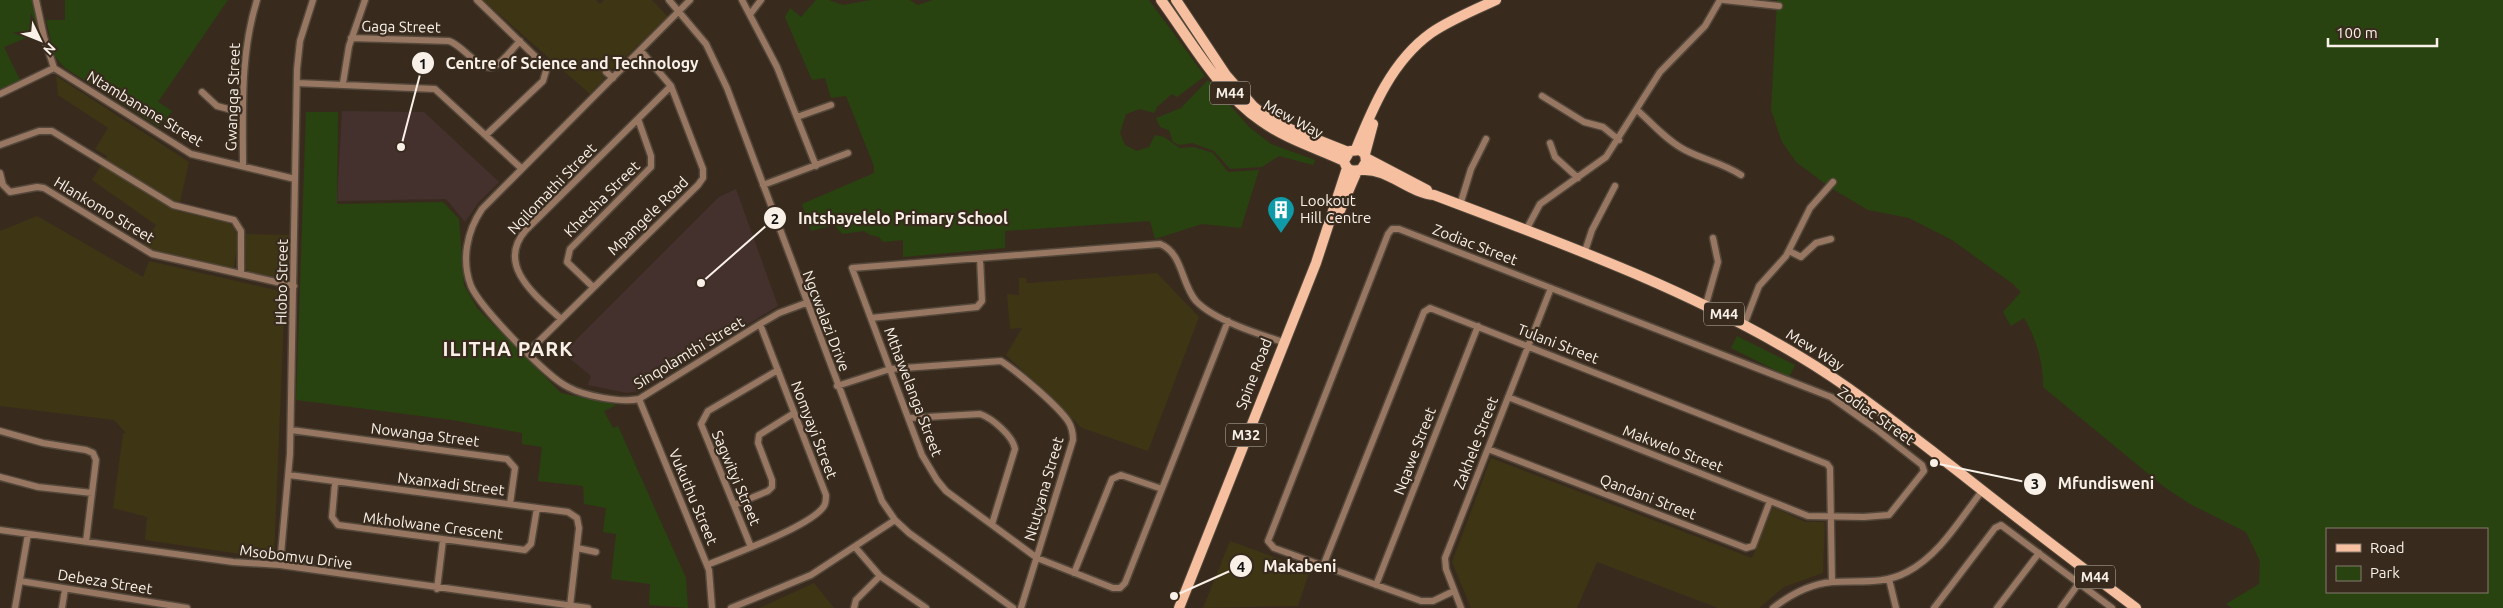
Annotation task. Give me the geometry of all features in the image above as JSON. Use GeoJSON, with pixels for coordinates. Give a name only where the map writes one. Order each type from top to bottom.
{"type":"FeatureCollection","features":[{"type":"Feature","properties":{"kind":"main road","name":"Mew Way"},"geometry":{"type":"LineString","coordinates":[[1161,0],[1224,86],[1260,121],[1295,140],[1354,157]]}},
{"type":"Feature","properties":{"kind":"main road"},"geometry":{"type":"LineString","coordinates":[[1168,0],[1187,27],[1199,53]]}},
{"type":"Feature","properties":{"kind":"main road","name":"Mew Way"},"geometry":{"type":"LineString","coordinates":[[1176,0],[1226,75],[1254,106],[1283,126],[1401,175],[1434,195],[1526,230],[1706,304],[1744,325],[1833,378],[1890,418],[1982,491],[2136,608]]}},
{"type":"Feature","properties":{"kind":"main road","name":"Spine Road"},"geometry":{"type":"LineString","coordinates":[[1179,608],[1283,342],[1316,263],[1375,105],[1390,78],[1410,53],[1431,33],[1496,0]]}},
{"type":"Feature","properties":{"kind":"main road","name":"Mew Way"},"geometry":{"type":"LineString","coordinates":[[1354,157],[1359,171],[1382,174],[1422,194],[1434,195]]}},
{"type":"Feature","properties":{"kind":"main road","name":"M32"},"geometry":{"type":"LineString","coordinates":[[1354,157],[1365,165],[1359,171]]}},
{"type":"Feature","properties":{"kind":"main road","name":"Spine Road"},"geometry":{"type":"LineString","coordinates":[[1316,263],[1324,251],[1359,171]]}},
{"type":"Feature","properties":{"kind":"street"},"geometry":{"type":"LineString","coordinates":[[0,94],[54,68],[44,37],[36,0]]}},
{"type":"Feature","properties":{"kind":"street","name":"Gwangqa Street"},"geometry":{"type":"LineString","coordinates":[[243,166],[244,56],[250,21],[257,0]]}},
{"type":"Feature","properties":{"kind":"street","name":"Hlobo Street"},"geometry":{"type":"LineString","coordinates":[[280,565],[289,475],[291,430],[297,82],[300,41],[313,0]]}},
{"type":"Feature","properties":{"kind":"street"},"geometry":{"type":"LineString","coordinates":[[343,83],[351,38],[365,0]]}},
{"type":"Feature","properties":{"kind":"street"},"geometry":{"type":"LineString","coordinates":[[478,0],[544,65],[546,76],[486,135]]}},
{"type":"Feature","properties":{"kind":"street","name":"Ngcwalazi Drive"},"geometry":{"type":"LineString","coordinates":[[669,0],[706,44],[717,66],[882,501],[895,520],[930,550],[1013,608]]}},
{"type":"Feature","properties":{"kind":"street","name":"Sinqolamthi Street"},"geometry":{"type":"LineString","coordinates":[[690,0],[492,196],[473,223],[468,236],[471,286],[494,320],[568,388],[629,401],[639,399],[779,313],[806,303]]}},
{"type":"Feature","properties":{"kind":"street"},"geometry":{"type":"LineString","coordinates":[[742,0],[751,13],[778,67],[816,166]]}},
{"type":"Feature","properties":{"kind":"street"},"geometry":{"type":"LineString","coordinates":[[751,13],[761,0]]}},
{"type":"Feature","properties":{"kind":"street"},"geometry":{"type":"LineString","coordinates":[[1526,230],[1540,204],[1606,157],[1619,140],[1660,72],[1705,26],[1720,0]]}},
{"type":"Feature","properties":{"kind":"street"},"geometry":{"type":"LineString","coordinates":[[1724,0],[1779,6]]}},
{"type":"Feature","properties":{"kind":"street","name":"Gaga Street"},"geometry":{"type":"LineString","coordinates":[[351,38],[448,40],[459,45],[479,64],[487,68],[494,66],[520,41]]}},
{"type":"Feature","properties":{"kind":"street","name":"Mpangele Road"},"geometry":{"type":"LineString","coordinates":[[528,352],[698,186],[703,178],[704,168],[671,86],[641,50]]}},
{"type":"Feature","properties":{"kind":"street","name":"Ntambanane Street"},"geometry":{"type":"LineString","coordinates":[[54,68],[187,152],[296,179]]}},
{"type":"Feature","properties":{"kind":"street"},"geometry":{"type":"LineString","coordinates":[[606,72],[613,78]]}},
{"type":"Feature","properties":{"kind":"street"},"geometry":{"type":"LineString","coordinates":[[297,82],[435,89],[521,168]]}},
{"type":"Feature","properties":{"kind":"street","name":"Nqilomathi Street"},"geometry":{"type":"LineString","coordinates":[[561,319],[532,292],[516,268],[515,246],[526,230],[671,86]]}},
{"type":"Feature","properties":{"kind":"street"},"geometry":{"type":"LineString","coordinates":[[202,92],[217,106],[243,113]]}},
{"type":"Feature","properties":{"kind":"street"},"geometry":{"type":"LineString","coordinates":[[1542,96],[1584,122],[1603,127],[1619,140]]}},
{"type":"Feature","properties":{"kind":"street"},"geometry":{"type":"LineString","coordinates":[[797,117],[832,105]]}},
{"type":"Feature","properties":{"kind":"street"},"geometry":{"type":"LineString","coordinates":[[1637,110],[1683,149],[1702,158],[1726,165],[1741,175]]}},
{"type":"Feature","properties":{"kind":"street","name":"Khetsha Street"},"geometry":{"type":"LineString","coordinates":[[593,288],[567,262],[567,255],[570,249],[651,167],[652,156],[638,119]]}},
{"type":"Feature","properties":{"kind":"street"},"geometry":{"type":"LineString","coordinates":[[0,145],[38,131],[52,131],[172,206],[234,220],[241,231],[240,274]]}},
{"type":"Feature","properties":{"kind":"street"},"geometry":{"type":"LineString","coordinates":[[1460,205],[1472,164],[1486,139]]}},
{"type":"Feature","properties":{"kind":"street"},"geometry":{"type":"LineString","coordinates":[[1550,143],[1555,157],[1578,178]]}},
{"type":"Feature","properties":{"kind":"street"},"geometry":{"type":"LineString","coordinates":[[762,185],[848,153]]}},
{"type":"Feature","properties":{"kind":"street","name":"Hlankomo Street"},"geometry":{"type":"LineString","coordinates":[[0,173],[3,185],[10,192],[37,187],[44,188],[152,254],[294,286]]}},
{"type":"Feature","properties":{"kind":"street"},"geometry":{"type":"LineString","coordinates":[[1744,325],[1759,286],[1783,260],[1810,208],[1833,182]]}},
{"type":"Feature","properties":{"kind":"street"},"geometry":{"type":"LineString","coordinates":[[1584,254],[1592,230],[1615,186]]}},
{"type":"Feature","properties":{"kind":"street","name":"Zodiac Street"},"geometry":{"type":"LineString","coordinates":[[1454,591],[1433,601],[1421,601],[1270,545],[1269,537],[1390,231],[1399,229],[1830,397],[1876,428],[1923,466],[1923,473],[1889,514],[1832,516]]}},
{"type":"Feature","properties":{"kind":"street"},"geometry":{"type":"LineString","coordinates":[[1706,304],[1718,262],[1713,238]]}},
{"type":"Feature","properties":{"kind":"street"},"geometry":{"type":"LineString","coordinates":[[1789,250],[1801,257],[1816,244],[1831,239]]}},
{"type":"Feature","properties":{"kind":"street","name":"Mthawelanga Street"},"geometry":{"type":"LineString","coordinates":[[1160,244],[1172,252],[1189,291],[1196,300],[1227,324],[1122,586],[1113,588],[1037,558],[946,491],[922,455],[852,268],[980,258],[1160,244]]}},
{"type":"Feature","properties":{"kind":"street"},"geometry":{"type":"LineString","coordinates":[[871,318],[977,307],[982,301],[980,258]]}},
{"type":"Feature","properties":{"kind":"street","name":"Zakhele Street"},"geometry":{"type":"LineString","coordinates":[[1461,608],[1444,564],[1445,558],[1551,288]]}},
{"type":"Feature","properties":{"kind":"street","name":"Tulani Street"},"geometry":{"type":"LineString","coordinates":[[1323,566],[1424,312],[1432,308],[1827,464],[1830,468],[1832,582]]}},
{"type":"Feature","properties":{"kind":"street","name":"Nomyayi Street"},"geometry":{"type":"LineString","coordinates":[[707,564],[786,533],[820,511],[826,503],[826,495],[760,324]]}},
{"type":"Feature","properties":{"kind":"street"},"geometry":{"type":"LineString","coordinates":[[1227,324],[1283,342]]}},
{"type":"Feature","properties":{"kind":"street","name":"Nqawe Street"},"geometry":{"type":"LineString","coordinates":[[1376,585],[1478,326]]}},
{"type":"Feature","properties":{"kind":"street","name":"Ntutyana Street"},"geometry":{"type":"LineString","coordinates":[[837,386],[890,369],[1001,361],[1026,380],[1068,421],[1073,431],[1073,440],[1021,608]]}},
{"type":"Feature","properties":{"kind":"street","name":"Sagwityi Street"},"geometry":{"type":"LineString","coordinates":[[751,547],[702,430],[702,419],[708,411],[778,370]]}},
{"type":"Feature","properties":{"kind":"street","name":"Makwelo Street"},"geometry":{"type":"LineString","coordinates":[[1508,397],[1808,516],[1832,516]]}},
{"type":"Feature","properties":{"kind":"street","name":"Vukuthu Street"},"geometry":{"type":"LineString","coordinates":[[639,399],[707,564],[712,608]]}},
{"type":"Feature","properties":{"kind":"street"},"geometry":{"type":"LineString","coordinates":[[734,505],[768,491],[772,487],[772,480],[758,443],[759,435],[794,413]]}},
{"type":"Feature","properties":{"kind":"street"},"geometry":{"type":"LineString","coordinates":[[909,418],[980,414],[990,419],[1012,440],[1015,449],[992,524]]}},
{"type":"Feature","properties":{"kind":"street","name":"Nowanga Street"},"geometry":{"type":"LineString","coordinates":[[291,430],[507,459],[515,468],[510,504]]}},
{"type":"Feature","properties":{"kind":"street"},"geometry":{"type":"LineString","coordinates":[[0,431],[91,452],[96,460],[86,542]]}},
{"type":"Feature","properties":{"kind":"street","name":"Qandani Street"},"geometry":{"type":"LineString","coordinates":[[1488,449],[1746,548],[1753,546],[1770,501]]}},
{"type":"Feature","properties":{"kind":"street","name":"Nxanxadi Street"},"geometry":{"type":"LineString","coordinates":[[289,475],[335,483],[568,512],[577,518],[580,528],[570,606]]}},
{"type":"Feature","properties":{"kind":"street"},"geometry":{"type":"LineString","coordinates":[[1074,573],[1112,479],[1121,475],[1162,489]]}},
{"type":"Feature","properties":{"kind":"street"},"geometry":{"type":"LineString","coordinates":[[0,477],[38,487],[92,493]]}},
{"type":"Feature","properties":{"kind":"street","name":"Mkholwane Crescent"},"geometry":{"type":"LineString","coordinates":[[335,483],[332,517],[338,525],[443,540],[525,550],[531,544],[537,508]]}},
{"type":"Feature","properties":{"kind":"street"},"geometry":{"type":"LineString","coordinates":[[1774,608],[1788,596],[1810,587],[1832,582],[1857,583],[1889,579],[1907,572],[1933,553],[1982,491]]}},
{"type":"Feature","properties":{"kind":"street"},"geometry":{"type":"LineString","coordinates":[[731,608],[812,575],[895,520]]}},
{"type":"Feature","properties":{"kind":"street"},"geometry":{"type":"LineString","coordinates":[[1934,608],[1996,528],[2005,526],[2112,608]]}},
{"type":"Feature","properties":{"kind":"street","name":"Msobomvu Drive"},"geometry":{"type":"LineString","coordinates":[[0,530],[233,562],[280,565],[588,608]]}},
{"type":"Feature","properties":{"kind":"street"},"geometry":{"type":"LineString","coordinates":[[16,608],[28,534]]}},
{"type":"Feature","properties":{"kind":"street"},"geometry":{"type":"LineString","coordinates":[[437,588],[443,540]]}},
{"type":"Feature","properties":{"kind":"street"},"geometry":{"type":"LineString","coordinates":[[855,547],[880,576],[926,608]]}},
{"type":"Feature","properties":{"kind":"street"},"geometry":{"type":"LineString","coordinates":[[577,548],[596,552]]}},
{"type":"Feature","properties":{"kind":"street"},"geometry":{"type":"LineString","coordinates":[[1997,608],[2040,553]]}},
{"type":"Feature","properties":{"kind":"street"},"geometry":{"type":"LineString","coordinates":[[854,608],[856,600],[880,576]]}},
{"type":"Feature","properties":{"kind":"street"},"geometry":{"type":"LineString","coordinates":[[1889,579],[1896,608]]}},
{"type":"Feature","properties":{"kind":"street","name":"Debeza Street"},"geometry":{"type":"LineString","coordinates":[[20,581],[187,608]]}},
{"type":"Feature","properties":{"kind":"street"},"geometry":{"type":"LineString","coordinates":[[2061,608],[2079,584]]}},
{"type":"Feature","properties":{"kind":"street"},"geometry":{"type":"LineString","coordinates":[[62,608],[65,589]]}},
{"type":"Feature","properties":{"kind":"street"},"geometry":{"type":"LineString","coordinates":[[525,608],[526,600]]}},
{"type":"Feature","properties":{"kind":"shaded area"},"geometry":{"type":"Polygon","coordinates":[[[342,111],[424,112],[499,182],[479,202],[465,222],[446,199],[337,201],[342,111]]]}},
{"type":"Feature","properties":{"kind":"shaded area"},"geometry":{"type":"Polygon","coordinates":[[[736,189],[778,306],[639,391],[627,393],[588,385],[591,376],[563,353],[719,197],[736,189]]]}},
{"type":"Feature","properties":{"kind":"green space"},"geometry":{"type":"Polygon","coordinates":[[[0,0],[33,0],[41,32],[4,47],[20,80],[0,89],[0,0]]]}},
{"type":"Feature","properties":{"kind":"green space"},"geometry":{"type":"Polygon","coordinates":[[[65,0],[228,0],[158,102],[172,111],[159,127],[65,68],[55,57],[46,20],[65,20],[65,0]]]}},
{"type":"Feature","properties":{"kind":"green space"},"geometry":{"type":"Polygon","coordinates":[[[816,0],[829,0],[843,5],[871,0],[910,0],[917,5],[933,0],[1149,0],[1205,76],[1177,97],[1172,94],[1157,107],[1154,113],[1140,109],[1126,114],[1120,133],[1125,145],[1137,151],[1149,147],[1155,135],[1164,137],[1180,148],[1194,147],[1213,153],[1228,172],[1259,170],[1241,228],[1202,224],[1155,239],[1150,221],[1005,231],[1005,248],[903,257],[903,240],[883,242],[879,237],[864,231],[842,234],[834,225],[811,231],[802,204],[874,173],[874,166],[846,96],[831,98],[825,78],[812,80],[785,17],[790,8],[801,17],[816,0]]]}},
{"type":"Feature","properties":{"kind":"green space"},"geometry":{"type":"Polygon","coordinates":[[[1777,0],[2503,0],[2503,608],[2232,608],[2226,604],[2259,584],[2260,561],[2246,532],[2190,504],[2163,486],[2043,387],[2041,361],[2036,342],[2024,318],[2011,326],[2003,312],[2021,292],[2013,284],[1952,240],[1909,218],[1868,210],[1831,188],[1796,162],[1782,142],[1771,110],[1777,0]]]}},
{"type":"Feature","properties":{"kind":"green space"},"geometry":{"type":"Polygon","coordinates":[[[1208,80],[1249,127],[1271,144],[1315,160],[1313,165],[1279,156],[1262,167],[1230,169],[1214,151],[1192,143],[1180,145],[1173,142],[1169,130],[1160,127],[1156,118],[1181,108],[1208,80]]]}},
{"type":"Feature","properties":{"kind":"green space"},"geometry":{"type":"Polygon","coordinates":[[[306,112],[338,112],[337,204],[443,202],[459,219],[464,285],[477,308],[561,393],[617,405],[604,411],[613,428],[618,426],[686,578],[688,608],[649,605],[650,584],[611,579],[616,534],[603,532],[606,508],[584,504],[583,486],[538,481],[542,447],[522,444],[522,433],[452,420],[296,400],[306,112]]]}},
{"type":"Feature","properties":{"kind":"green space"},"geometry":{"type":"Polygon","coordinates":[[[1737,336],[1795,365],[1789,377],[1731,348],[1737,336]]]}},
{"type":"Feature","properties":{"kind":"sand"},"geometry":{"type":"Polygon","coordinates":[[[483,0],[596,0],[600,4],[604,0],[652,0],[668,17],[613,69],[608,68],[597,58],[594,61],[605,78],[590,94],[483,0]]]}},
{"type":"Feature","properties":{"kind":"sand"},"geometry":{"type":"Polygon","coordinates":[[[56,76],[189,162],[178,211],[229,223],[233,227],[237,238],[234,268],[152,251],[143,245],[156,225],[92,180],[107,156],[95,149],[108,128],[58,95],[56,76]]]}},
{"type":"Feature","properties":{"kind":"sand"},"geometry":{"type":"Polygon","coordinates":[[[37,216],[143,277],[149,261],[285,292],[274,556],[261,557],[145,540],[147,517],[113,508],[123,434],[126,433],[114,420],[0,406],[0,231],[37,216]]]}},
{"type":"Feature","properties":{"kind":"sand"},"geometry":{"type":"Polygon","coordinates":[[[246,234],[289,235],[288,279],[248,272],[245,268],[246,234]]]}},
{"type":"Feature","properties":{"kind":"sand"},"geometry":{"type":"Polygon","coordinates":[[[1157,273],[1199,317],[1148,451],[1082,428],[1006,355],[1022,328],[1010,329],[1007,294],[1019,295],[1019,278],[1026,278],[1027,283],[1029,283],[1157,273]]]}},
{"type":"Feature","properties":{"kind":"sand"},"geometry":{"type":"Polygon","coordinates":[[[1491,458],[1752,558],[1773,507],[1805,522],[1825,522],[1823,573],[1784,587],[1759,608],[1718,608],[1597,562],[1577,608],[1471,608],[1452,562],[1491,458]]]}},
{"type":"Feature","properties":{"kind":"sand"},"geometry":{"type":"Polygon","coordinates":[[[1230,541],[1310,570],[1298,606],[1203,608],[1230,541]]]}},
{"type":"Feature","properties":{"kind":"sand"},"geometry":{"type":"Polygon","coordinates":[[[814,583],[834,608],[759,608],[814,583]]]}},
{"type":"Feature","properties":{"kind":"place","name":"Centre of Science and Technology"},"geometry":{"type":"Point","coordinates":[401,147]}},
{"type":"Feature","properties":{"kind":"place","name":"Lookout Hill Centre"},"geometry":{"type":"Point","coordinates":[1281,234]}},
{"type":"Feature","properties":{"kind":"place","name":"Intshayelelo Primary School"},"geometry":{"type":"Point","coordinates":[701,283]}},
{"type":"Feature","properties":{"kind":"place","name":"Mfundisweni"},"geometry":{"type":"Point","coordinates":[1934,463]}},
{"type":"Feature","properties":{"kind":"place","name":"Makabeni"},"geometry":{"type":"Point","coordinates":[1174,596]}},
{"type":"Feature","properties":{"kind":"district","name":"ILITHA PARK"},"geometry":{"type":"Point","coordinates":[508,349]}}]}
